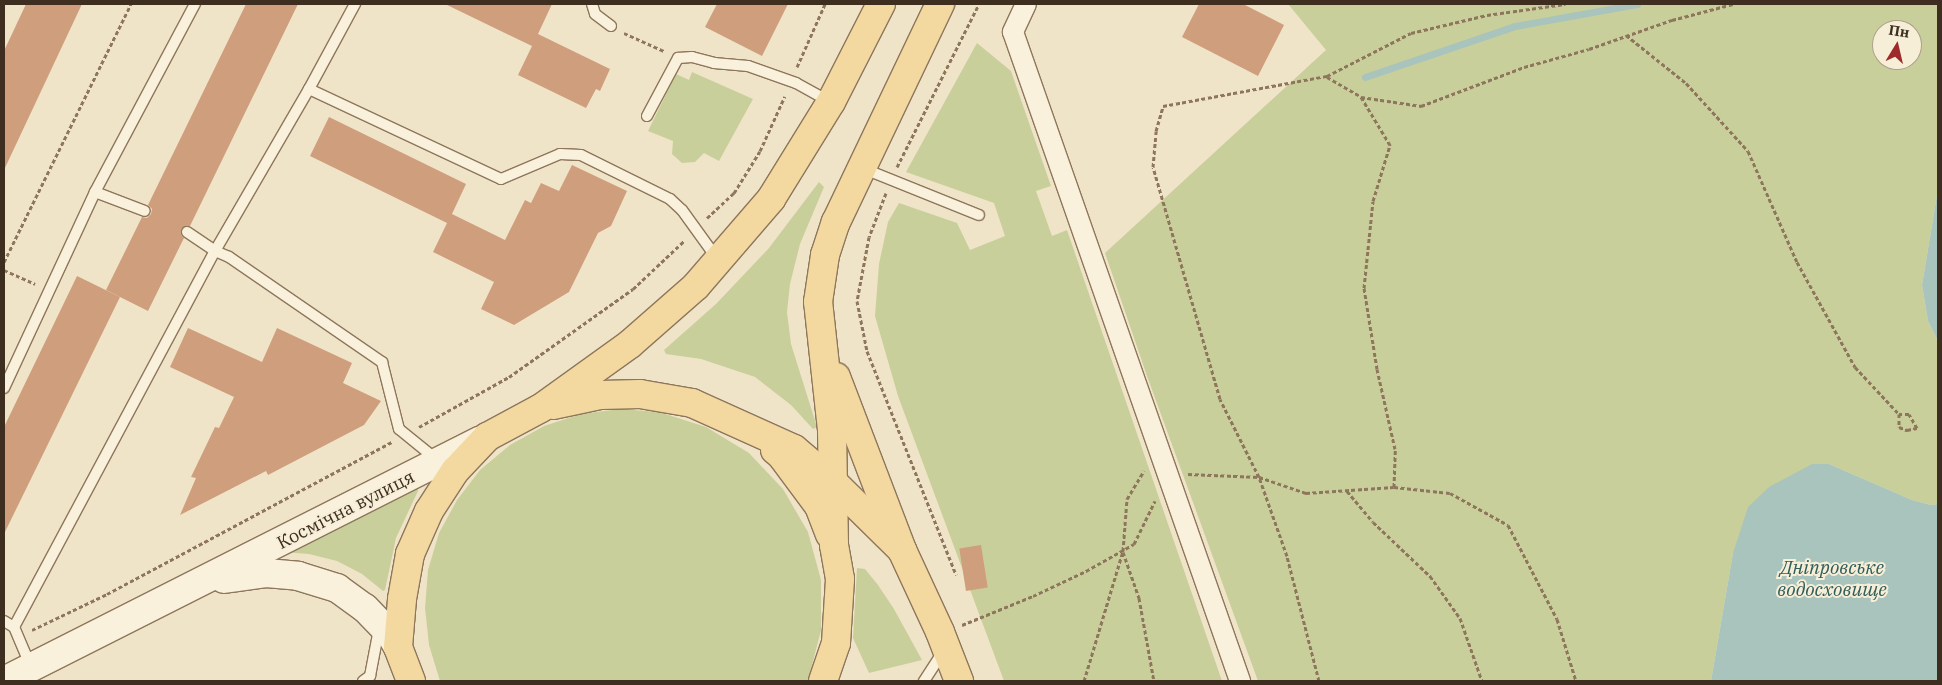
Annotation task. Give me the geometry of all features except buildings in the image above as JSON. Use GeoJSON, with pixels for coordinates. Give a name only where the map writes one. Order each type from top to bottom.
{"type":"FeatureCollection","features":[{"type":"Feature","properties":{"kind":"main road"},"geometry":{"type":"LineString","coordinates":[[411,681],[398,647],[402,599],[410,554],[429,511],[454,471],[487,437],[541,408],[630,344],[696,286],[770,199],[832,102],[881,4]]}},
{"type":"Feature","properties":{"kind":"main road"},"geometry":{"type":"LineString","coordinates":[[823,681],[836,643],[840,579],[834,545],[832,430],[818,302],[825,255],[836,222],[940,4]]}},
{"type":"Feature","properties":{"kind":"main road"},"geometry":{"type":"LineString","coordinates":[[822,340],[902,550],[943,639],[959,681]]}},
{"type":"Feature","properties":{"kind":"main road"},"geometry":{"type":"LineString","coordinates":[[541,408],[600,395],[640,394],[692,403],[794,450],[833,482],[902,550]]}},
{"type":"Feature","properties":{"kind":"main road"},"geometry":{"type":"LineString","coordinates":[[738,423],[781,455],[819,506],[834,545]]}},
{"type":"Feature","properties":{"kind":"main road","name":"Космічна вулиця"},"geometry":{"type":"LineString","coordinates":[[4,681],[440,463],[487,437]]}},
{"type":"Feature","properties":{"kind":"main road","name":"Космічна вулиця"},"geometry":{"type":"LineString","coordinates":[[203,582],[266,573],[298,576],[337,588],[365,608],[380,623],[398,647]]}},
{"type":"Feature","properties":{"kind":"street"},"geometry":{"type":"LineString","coordinates":[[1026,4],[1013,32],[1240,681]]}},
{"type":"Feature","properties":{"kind":"lane"},"geometry":{"type":"LineString","coordinates":[[4,388],[95,192],[195,4]]}},
{"type":"Feature","properties":{"kind":"lane"},"geometry":{"type":"LineString","coordinates":[[14,627],[215,250],[309,89],[355,4]]}},
{"type":"Feature","properties":{"kind":"lane"},"geometry":{"type":"LineString","coordinates":[[592,4],[595,14],[611,26]]}},
{"type":"Feature","properties":{"kind":"lane"},"geometry":{"type":"LineString","coordinates":[[648,116],[678,58],[692,58],[714,63],[748,66],[791,81],[832,102]]}},
{"type":"Feature","properties":{"kind":"lane"},"geometry":{"type":"LineString","coordinates":[[309,89],[501,179],[560,154],[581,155],[670,199],[696,229],[718,260]]}},
{"type":"Feature","properties":{"kind":"lane"},"geometry":{"type":"LineString","coordinates":[[862,168],[890,181],[934,195],[979,215]]}},
{"type":"Feature","properties":{"kind":"lane"},"geometry":{"type":"LineString","coordinates":[[95,192],[145,211]]}},
{"type":"Feature","properties":{"kind":"lane"},"geometry":{"type":"LineString","coordinates":[[187,232],[229,257],[382,362],[399,429],[440,463]]}},
{"type":"Feature","properties":{"kind":"lane"},"geometry":{"type":"LineString","coordinates":[[4,621],[14,627],[32,668]]}},
{"type":"Feature","properties":{"kind":"lane"},"geometry":{"type":"LineString","coordinates":[[363,681],[370,676],[380,623]]}},
{"type":"Feature","properties":{"kind":"lane"},"geometry":{"type":"LineString","coordinates":[[924,681],[943,639]]}},
{"type":"Feature","properties":{"kind":"path"},"geometry":{"type":"LineString","coordinates":[[4,262],[130,4]]}},
{"type":"Feature","properties":{"kind":"path"},"geometry":{"type":"LineString","coordinates":[[18,637],[107,594],[509,377],[633,289],[734,193],[760,151],[825,4]]}},
{"type":"Feature","properties":{"kind":"path"},"geometry":{"type":"LineString","coordinates":[[956,575],[867,350],[857,300],[869,236],[890,181],[979,4]]}},
{"type":"Feature","properties":{"kind":"path"},"geometry":{"type":"LineString","coordinates":[[1319,681],[1287,556],[1259,477],[1220,398],[1153,167],[1156,131],[1164,106],[1327,76],[1411,33],[1487,15],[1564,4]]}},
{"type":"Feature","properties":{"kind":"path"},"geometry":{"type":"LineString","coordinates":[[1327,76],[1361,97],[1421,106],[1524,67],[1589,49],[1626,35],[1733,4]]}},
{"type":"Feature","properties":{"kind":"path"},"geometry":{"type":"LineString","coordinates":[[611,26],[678,58]]}},
{"type":"Feature","properties":{"kind":"path"},"geometry":{"type":"LineString","coordinates":[[1626,35],[1686,82],[1748,151],[1797,262],[1855,367],[1899,414],[1899,427],[1907,430],[1917,428],[1909,414],[1899,414]]}},
{"type":"Feature","properties":{"kind":"path"},"geometry":{"type":"LineString","coordinates":[[1361,97],[1390,145],[1373,201],[1364,288],[1377,370],[1395,449],[1394,487]]}},
{"type":"Feature","properties":{"kind":"path"},"geometry":{"type":"LineString","coordinates":[[4,270],[49,290]]}},
{"type":"Feature","properties":{"kind":"path"},"geometry":{"type":"LineString","coordinates":[[1084,681],[1123,551],[1127,499],[1158,447]]}},
{"type":"Feature","properties":{"kind":"path"},"geometry":{"type":"LineString","coordinates":[[943,639],[973,622],[1033,596],[1134,544],[1168,473],[1259,477],[1306,493],[1394,487],[1450,494],[1508,525],[1557,619],[1576,681]]}},
{"type":"Feature","properties":{"kind":"path"},"geometry":{"type":"LineString","coordinates":[[1346,490],[1373,522],[1430,576],[1460,618],[1482,681]]}},
{"type":"Feature","properties":{"kind":"path"},"geometry":{"type":"LineString","coordinates":[[1123,551],[1139,598],[1154,681]]}},
{"type":"Feature","properties":{"kind":"green space"},"geometry":{"type":"Polygon","coordinates":[[[1288,4],[1938,4],[1938,189],[1922,285],[1928,321],[1938,341],[1938,504],[1931,505],[1912,500],[1829,464],[1733,553],[1711,681],[1258,681],[1147,376],[1105,253],[1326,50],[1288,4]]]}},
{"type":"Feature","properties":{"kind":"green space"},"geometry":{"type":"Polygon","coordinates":[[[977,43],[1011,71],[1051,186],[1036,191],[1052,236],[1067,230],[1222,681],[1004,681],[898,396],[875,316],[879,264],[888,222],[899,203],[957,223],[970,250],[1005,236],[994,203],[906,172],[977,43]]]}},
{"type":"Feature","properties":{"kind":"green space"},"geometry":{"type":"Polygon","coordinates":[[[692,72],[753,99],[719,161],[704,153],[695,162],[682,163],[672,154],[673,141],[648,131],[676,74],[689,80],[692,72]]]}},
{"type":"Feature","properties":{"kind":"green space"},"geometry":{"type":"Polygon","coordinates":[[[819,182],[824,187],[800,244],[790,284],[787,312],[791,344],[817,427],[813,429],[791,405],[755,377],[701,359],[666,354],[664,350],[716,304],[769,248],[819,182]]]}},
{"type":"Feature","properties":{"kind":"green space"},"geometry":{"type":"Polygon","coordinates":[[[620,409],[659,412],[706,427],[749,453],[783,489],[808,532],[821,580],[821,630],[808,681],[440,681],[429,645],[425,608],[428,570],[439,533],[457,500],[480,470],[510,445],[544,426],[581,414],[620,409]]]}},
{"type":"Feature","properties":{"kind":"green space"},"geometry":{"type":"Polygon","coordinates":[[[418,480],[418,491],[396,538],[385,590],[383,591],[362,574],[337,561],[309,554],[281,552],[418,480]]]}},
{"type":"Feature","properties":{"kind":"green space"},"geometry":{"type":"Polygon","coordinates":[[[857,568],[865,569],[878,585],[894,609],[922,660],[869,673],[853,638],[857,568]]]}},
{"type":"Feature","properties":{"kind":"water"},"geometry":{"type":"Polygon","coordinates":[[[1938,189],[1938,341],[1928,321],[1922,285],[1938,189]]]}},
{"type":"Feature","properties":{"kind":"water","name":"Дніпровське водосховище"},"geometry":{"type":"Polygon","coordinates":[[[1812,464],[1829,464],[1912,500],[1931,505],[1938,504],[1938,681],[1711,681],[1733,553],[1748,507],[1769,487],[1812,464]]]}},
{"type":"Feature","properties":{"kind":"waterway"},"geometry":{"type":"LineString","coordinates":[[1365,77],[1515,26],[1637,4]]}}]}
